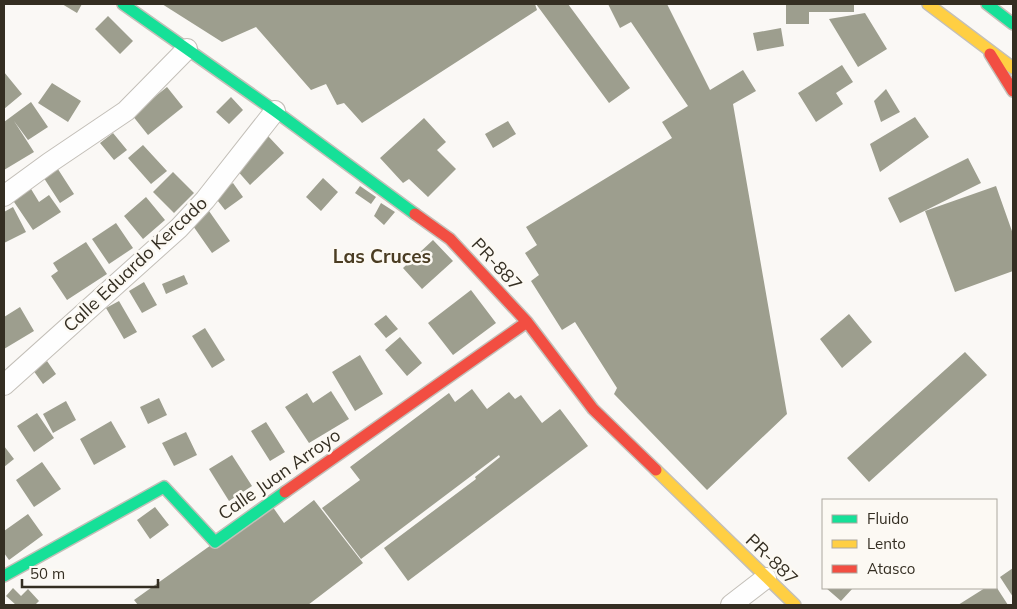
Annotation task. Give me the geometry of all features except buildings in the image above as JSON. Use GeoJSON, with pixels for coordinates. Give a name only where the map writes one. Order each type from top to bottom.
{"type":"FeatureCollection","features":[{"type":"Feature","properties":{"kind":"main road","name":"PR-887"},"geometry":{"type":"LineString","coordinates":[[123,4],[275,111],[450,239],[526,322],[593,409],[795,605]]}},
{"type":"Feature","properties":{"kind":"main road"},"geometry":{"type":"LineString","coordinates":[[928,4],[1013,68]]}},
{"type":"Feature","properties":{"kind":"main road"},"geometry":{"type":"LineString","coordinates":[[988,4],[1013,12]]}},
{"type":"Feature","properties":{"kind":"main road"},"geometry":{"type":"LineString","coordinates":[[988,4],[1013,24]]}},
{"type":"Feature","properties":{"kind":"main road"},"geometry":{"type":"LineString","coordinates":[[983,45],[1013,91]]}},
{"type":"Feature","properties":{"kind":"main road","name":"Calle Juan Arroyo"},"geometry":{"type":"LineString","coordinates":[[4,576],[164,487],[215,542],[526,322]]}},
{"type":"Feature","properties":{"kind":"street"},"geometry":{"type":"LineString","coordinates":[[4,196],[126,111],[187,49]]}},
{"type":"Feature","properties":{"kind":"street","name":"Calle Eduardo Kercado"},"geometry":{"type":"LineString","coordinates":[[4,385],[179,228],[205,200],[275,111]]}},
{"type":"Feature","properties":{"kind":"street"},"geometry":{"type":"LineString","coordinates":[[731,605],[766,578]]}},
{"type":"Feature","properties":{"kind":"traffic: fast"},"geometry":{"type":"LineString","coordinates":[[123,4],[275,111],[415,214]]}},
{"type":"Feature","properties":{"kind":"traffic: fast"},"geometry":{"type":"LineString","coordinates":[[987,4],[1013,24]]}},
{"type":"Feature","properties":{"kind":"traffic: fast"},"geometry":{"type":"LineString","coordinates":[[4,576],[164,487],[215,542],[285,492]]}},
{"type":"Feature","properties":{"kind":"traffic: slow"},"geometry":{"type":"LineString","coordinates":[[928,4],[1013,68]]}},
{"type":"Feature","properties":{"kind":"traffic: slow"},"geometry":{"type":"LineString","coordinates":[[656,470],[795,605]]}},
{"type":"Feature","properties":{"kind":"traffic: jam"},"geometry":{"type":"LineString","coordinates":[[990,54],[1013,91]]}},
{"type":"Feature","properties":{"kind":"traffic: jam"},"geometry":{"type":"LineString","coordinates":[[415,214],[450,239],[527,322],[593,409],[656,470]]}},
{"type":"Feature","properties":{"kind":"traffic: jam"},"geometry":{"type":"LineString","coordinates":[[285,492],[527,322]]}},
{"type":"Feature","properties":{"kind":"district","name":"Las Cruces"},"geometry":{"type":"Point","coordinates":[382,256]}}]}
